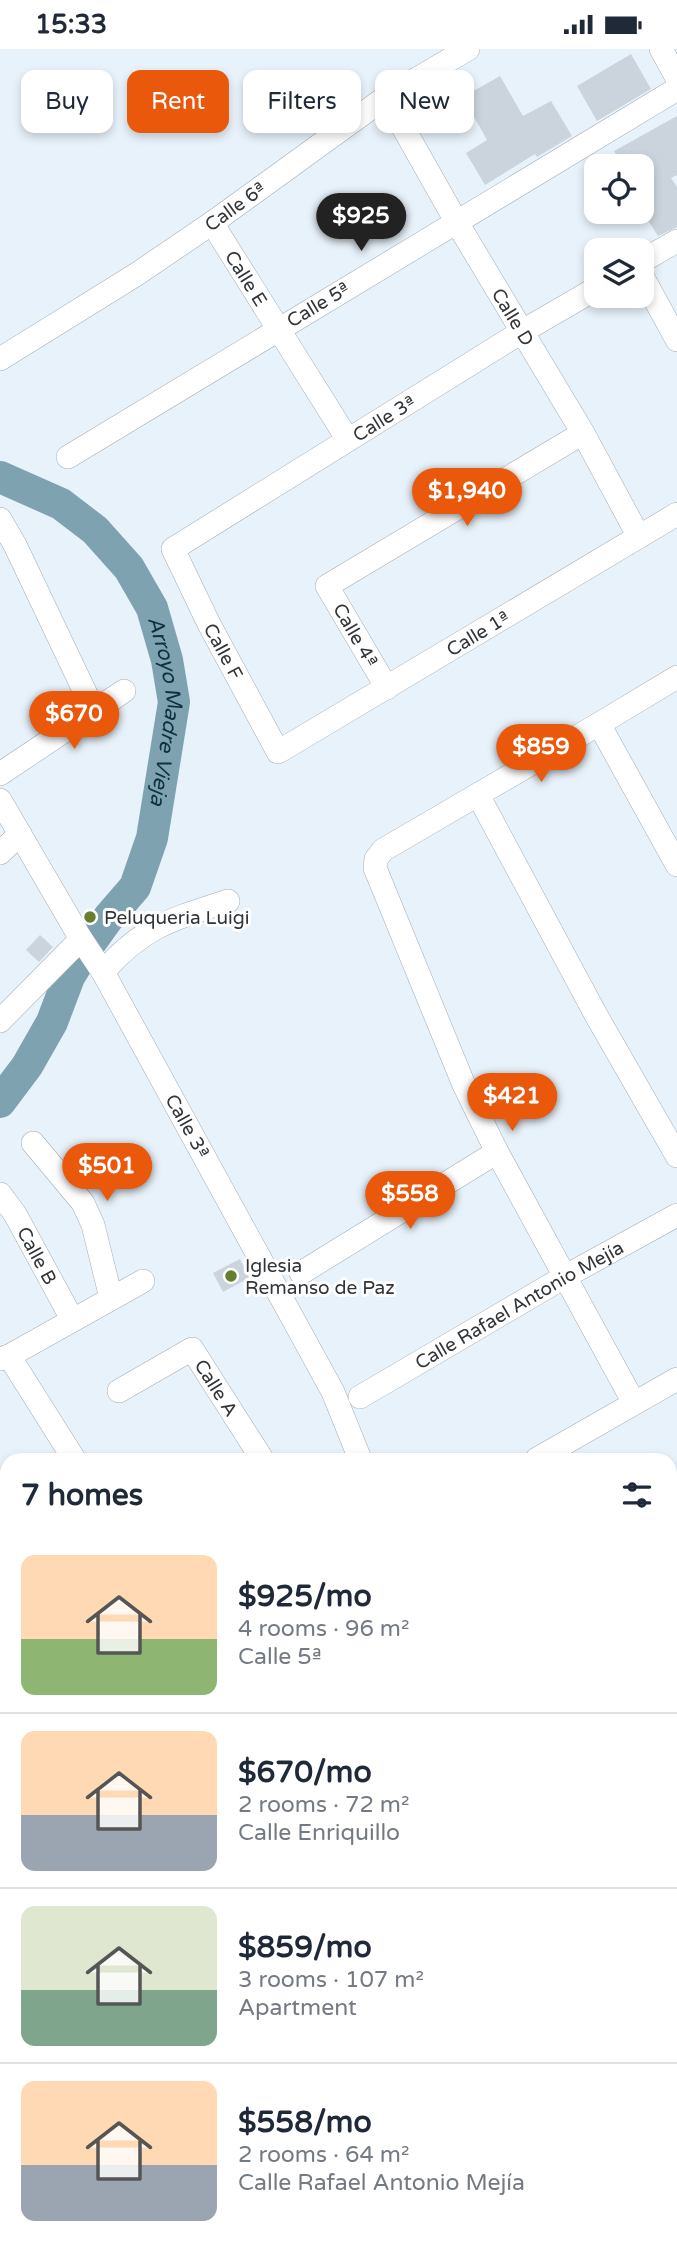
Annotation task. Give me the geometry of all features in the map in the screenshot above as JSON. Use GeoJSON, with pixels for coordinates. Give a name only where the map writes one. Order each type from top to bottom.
{"type":"FeatureCollection","features":[{"type":"Feature","properties":{"kind":"street","name":"Calle 6ª"},"geometry":{"type":"LineString","coordinates":[[432,70],[468,49]]}},
{"type":"Feature","properties":{"kind":"street"},"geometry":{"type":"LineString","coordinates":[[661,49],[677,78]]}},
{"type":"Feature","properties":{"kind":"street","name":"Calle 5ª"},"geometry":{"type":"LineString","coordinates":[[68,457],[677,89]]}},
{"type":"Feature","properties":{"kind":"street","name":"Calle 6ª"},"geometry":{"type":"LineString","coordinates":[[0,359],[212,223],[375,105]]}},
{"type":"Feature","properties":{"kind":"street","name":"Calle D"},"geometry":{"type":"LineString","coordinates":[[406,133],[583,433],[639,537]]}},
{"type":"Feature","properties":{"kind":"street","name":"Calle E"},"geometry":{"type":"LineString","coordinates":[[212,223],[348,440]]}},
{"type":"Feature","properties":{"kind":"street"},"geometry":{"type":"LineString","coordinates":[[654,254],[677,241]]}},
{"type":"Feature","properties":{"kind":"street","name":"Calle 3ª"},"geometry":{"type":"LineString","coordinates":[[173,548],[584,296]]}},
{"type":"Feature","properties":{"kind":"street"},"geometry":{"type":"LineString","coordinates":[[654,298],[677,340]]}},
{"type":"Feature","properties":{"kind":"street","name":"Calle 4ª"},"geometry":{"type":"LineString","coordinates":[[387,688],[327,586],[583,433]]}},
{"type":"Feature","properties":{"kind":"street","name":"Calle 1ª"},"geometry":{"type":"LineString","coordinates":[[278,752],[677,514]]}},
{"type":"Feature","properties":{"kind":"street"},"geometry":{"type":"LineString","coordinates":[[0,519],[94,711]]}},
{"type":"Feature","properties":{"kind":"street","name":"Calle F"},"geometry":{"type":"LineString","coordinates":[[173,548],[209,624],[278,752]]}},
{"type":"Feature","properties":{"kind":"street"},"geometry":{"type":"LineString","coordinates":[[635,1403],[497,1152],[464,1084],[375,868],[376,859],[383,850],[677,677]]}},
{"type":"Feature","properties":{"kind":"street"},"geometry":{"type":"LineString","coordinates":[[0,774],[124,691]]}},
{"type":"Feature","properties":{"kind":"street"},"geometry":{"type":"LineString","coordinates":[[599,725],[677,866]]}},
{"type":"Feature","properties":{"kind":"street"},"geometry":{"type":"LineString","coordinates":[[478,795],[596,1015],[677,1156]]}},
{"type":"Feature","properties":{"kind":"street","name":"Calle 3ª"},"geometry":{"type":"LineString","coordinates":[[0,800],[81,939],[101,968],[333,1392],[358,1453]]}},
{"type":"Feature","properties":{"kind":"street"},"geometry":{"type":"LineString","coordinates":[[0,853],[20,834]]}},
{"type":"Feature","properties":{"kind":"street"},"geometry":{"type":"LineString","coordinates":[[101,968],[136,939],[156,927],[228,901]]}},
{"type":"Feature","properties":{"kind":"street"},"geometry":{"type":"LineString","coordinates":[[0,1021],[81,939]]}},
{"type":"Feature","properties":{"kind":"street"},"geometry":{"type":"LineString","coordinates":[[33,1143],[83,1203],[93,1225],[111,1298]]}},
{"type":"Feature","properties":{"kind":"street"},"geometry":{"type":"LineString","coordinates":[[300,1273],[497,1152]]}},
{"type":"Feature","properties":{"kind":"street","name":"Calle B"},"geometry":{"type":"LineString","coordinates":[[0,1194],[15,1214],[72,1319]]}},
{"type":"Feature","properties":{"kind":"street","name":"Calle Rafael Antonio Mejía"},"geometry":{"type":"LineString","coordinates":[[360,1397],[566,1276],[677,1215]]}},
{"type":"Feature","properties":{"kind":"street"},"geometry":{"type":"LineString","coordinates":[[70,1453],[5,1357],[143,1281]]}},
{"type":"Feature","properties":{"kind":"street","name":"Calle A"},"geometry":{"type":"LineString","coordinates":[[119,1391],[192,1349],[258,1453]]}},
{"type":"Feature","properties":{"kind":"street"},"geometry":{"type":"LineString","coordinates":[[548,1453],[677,1379]]}},
{"type":"Feature","properties":{"kind":"building"},"geometry":{"type":"Polygon","coordinates":[[[631,54],[651,89],[597,121],[577,86],[631,54]]]}},
{"type":"Feature","properties":{"kind":"building"},"geometry":{"type":"Polygon","coordinates":[[[500,76],[523,116],[551,101],[572,136],[537,157],[535,154],[485,185],[466,153],[487,140],[474,117],[474,91],[500,76]]]}},
{"type":"Feature","properties":{"kind":"building"},"geometry":{"type":"Polygon","coordinates":[[[677,116],[677,175],[671,178],[677,187],[677,227],[658,236],[650,224],[654,224],[654,154],[616,154],[614,151],[677,116]]]}},
{"type":"Feature","properties":{"kind":"building"},"geometry":{"type":"Polygon","coordinates":[[[40,935],[53,947],[39,962],[26,950],[40,935]]]}},
{"type":"Feature","properties":{"kind":"building","name":"Iglesia Remanso de Paz"},"geometry":{"type":"Polygon","coordinates":[[[240,1259],[249,1278],[223,1292],[213,1273],[240,1259]]]}},
{"type":"Feature","properties":{"kind":"waterway","name":"Arroyo Madre Vieja"},"geometry":{"type":"LineString","coordinates":[[0,477],[61,504],[95,530],[129,568],[152,608],[167,660],[174,702],[152,838],[135,887],[86,949],[69,977],[52,1022],[27,1066],[0,1102]]}},
{"type":"Feature","properties":{"kind":"place","name":"Peluqueria Luigi"},"geometry":{"type":"Point","coordinates":[90,917]}},
{"type":"Feature","properties":{"kind":"place","name":"Iglesia Remanso de Paz"},"geometry":{"type":"Point","coordinates":[231,1276]}}]}
